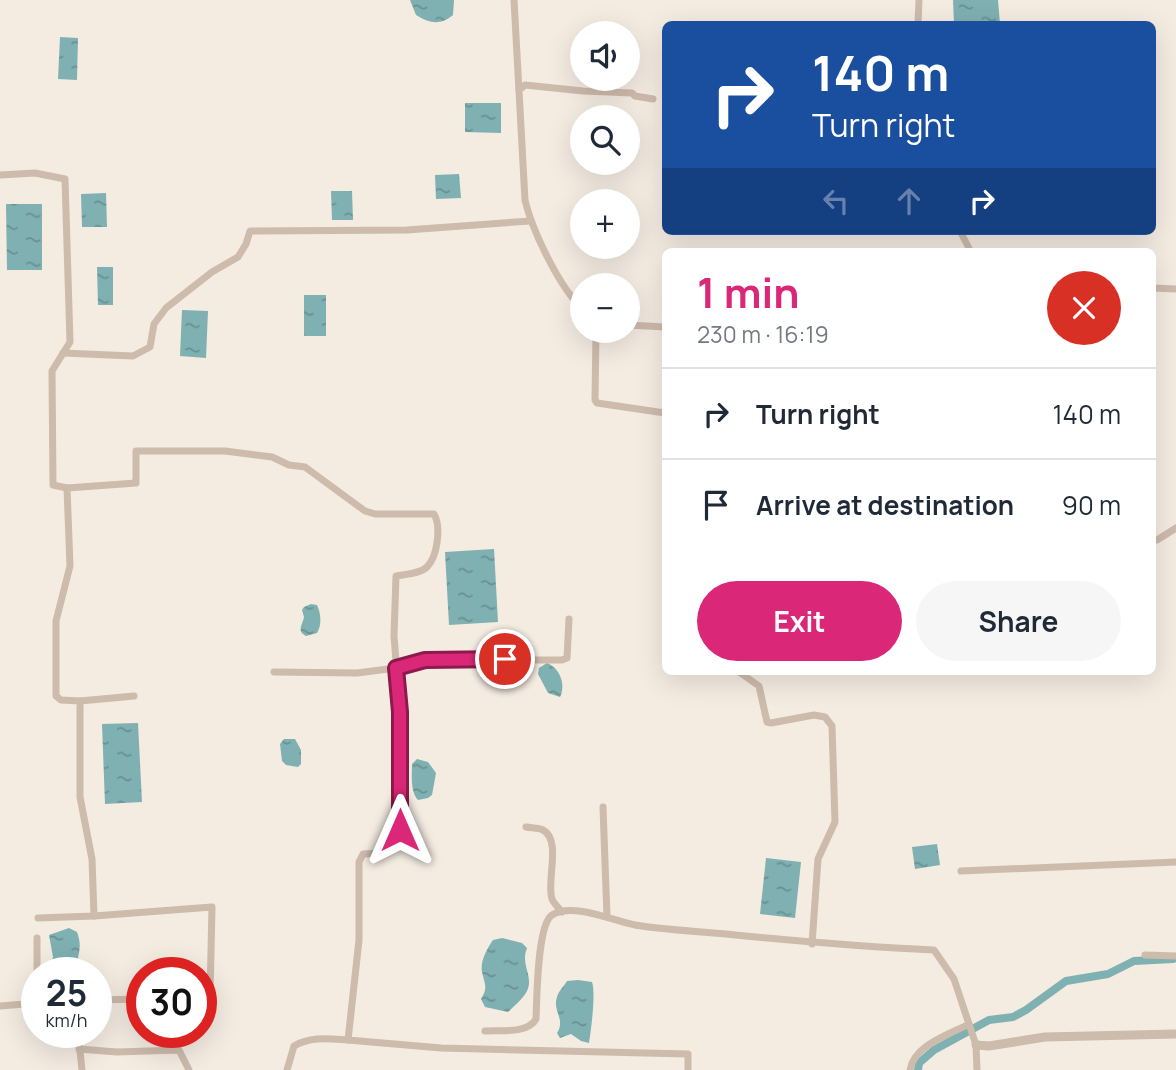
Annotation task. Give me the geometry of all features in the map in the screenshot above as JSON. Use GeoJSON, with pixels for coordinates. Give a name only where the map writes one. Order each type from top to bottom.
{"type":"FeatureCollection","features":[{"type":"Feature","properties":{"kind":"street"},"geometry":{"type":"LineString","coordinates":[[514,0],[525,200],[530,221],[570,297]]}},
{"type":"Feature","properties":{"kind":"street"},"geometry":{"type":"LineString","coordinates":[[918,21],[919,0]]}},
{"type":"Feature","properties":{"kind":"street"},"geometry":{"type":"LineString","coordinates":[[519,90],[525,85],[632,93],[653,99]]}},
{"type":"Feature","properties":{"kind":"street"},"geometry":{"type":"LineString","coordinates":[[0,175],[35,173],[65,179],[70,342],[52,371],[53,485],[67,488],[135,483],[136,451],[225,451],[272,457],[289,465],[305,467],[365,511],[375,514],[434,514],[437,520],[434,554],[428,566],[419,572],[396,576],[394,636],[400,712],[400,830],[382,853],[363,853],[359,862],[359,940],[348,1040]]}},
{"type":"Feature","properties":{"kind":"street"},"geometry":{"type":"LineString","coordinates":[[63,353],[133,356],[150,347],[154,324],[166,308],[212,272],[238,257],[250,231],[407,230],[530,221]]}},
{"type":"Feature","properties":{"kind":"street"},"geometry":{"type":"LineString","coordinates":[[1156,288],[1176,289]]}},
{"type":"Feature","properties":{"kind":"street"},"geometry":{"type":"LineString","coordinates":[[640,326],[662,327]]}},
{"type":"Feature","properties":{"kind":"street"},"geometry":{"type":"LineString","coordinates":[[596,343],[597,403],[662,413]]}},
{"type":"Feature","properties":{"kind":"street"},"geometry":{"type":"LineString","coordinates":[[67,488],[70,566],[56,621],[56,695],[61,700],[80,701],[134,696]]}},
{"type":"Feature","properties":{"kind":"street"},"geometry":{"type":"LineString","coordinates":[[1156,540],[1176,528]]}},
{"type":"Feature","properties":{"kind":"street"},"geometry":{"type":"LineString","coordinates":[[274,673],[357,673],[396,668],[425,660],[562,660],[567,658],[569,619]]}},
{"type":"Feature","properties":{"kind":"street"},"geometry":{"type":"LineString","coordinates":[[743,675],[758,686],[767,722],[814,715],[825,717],[832,726],[835,822],[818,859],[812,944]]}},
{"type":"Feature","properties":{"kind":"street"},"geometry":{"type":"LineString","coordinates":[[80,701],[80,797],[92,859],[94,916]]}},
{"type":"Feature","properties":{"kind":"street"},"geometry":{"type":"LineString","coordinates":[[603,807],[607,917]]}},
{"type":"Feature","properties":{"kind":"street"},"geometry":{"type":"LineString","coordinates":[[526,827],[544,831],[551,839],[553,855],[550,889],[553,902],[562,912]]}},
{"type":"Feature","properties":{"kind":"street"},"geometry":{"type":"LineString","coordinates":[[961,871],[1176,862]]}},
{"type":"Feature","properties":{"kind":"street"},"geometry":{"type":"LineString","coordinates":[[38,918],[212,907],[211,957]]}},
{"type":"Feature","properties":{"kind":"street"},"geometry":{"type":"LineString","coordinates":[[485,1031],[526,1028],[533,1024],[536,1019],[545,923],[549,917],[562,912],[589,912],[635,925],[812,944],[934,950],[954,979],[976,1045],[977,1070]]}},
{"type":"Feature","properties":{"kind":"street"},"geometry":{"type":"LineString","coordinates":[[37,938],[37,957]]}},
{"type":"Feature","properties":{"kind":"street"},"geometry":{"type":"LineString","coordinates":[[1145,955],[1176,956]]}},
{"type":"Feature","properties":{"kind":"street"},"geometry":{"type":"LineString","coordinates":[[0,1006],[21,1004]]}},
{"type":"Feature","properties":{"kind":"street"},"geometry":{"type":"LineString","coordinates":[[910,1070],[910,1065],[918,1054],[932,1043],[969,1024]]}},
{"type":"Feature","properties":{"kind":"street"},"geometry":{"type":"LineString","coordinates":[[976,1045],[989,1046],[1045,1037],[1176,1034]]}},
{"type":"Feature","properties":{"kind":"street"},"geometry":{"type":"LineString","coordinates":[[287,1070],[294,1046],[312,1039],[441,1048],[688,1054],[688,1070]]}},
{"type":"Feature","properties":{"kind":"street"},"geometry":{"type":"LineString","coordinates":[[82,1070],[79,1049],[117,1052],[179,1050],[185,1057],[189,1070]]}},
{"type":"Feature","properties":{"kind":"water"},"geometry":{"type":"Polygon","coordinates":[[[410,0],[454,0],[453,15],[439,22],[425,20],[416,15],[410,0]]]}},
{"type":"Feature","properties":{"kind":"water"},"geometry":{"type":"Polygon","coordinates":[[[953,0],[998,0],[1000,21],[954,21],[953,0]]]}},
{"type":"Feature","properties":{"kind":"water"},"geometry":{"type":"Polygon","coordinates":[[[60,37],[78,38],[77,80],[58,79],[60,37]]]}},
{"type":"Feature","properties":{"kind":"water"},"geometry":{"type":"Polygon","coordinates":[[[465,103],[501,103],[501,133],[465,132],[465,103]]]}},
{"type":"Feature","properties":{"kind":"water"},"geometry":{"type":"Polygon","coordinates":[[[459,174],[461,198],[436,199],[435,175],[459,174]]]}},
{"type":"Feature","properties":{"kind":"water"},"geometry":{"type":"Polygon","coordinates":[[[331,191],[352,191],[353,220],[332,220],[331,191]]]}},
{"type":"Feature","properties":{"kind":"water"},"geometry":{"type":"Polygon","coordinates":[[[106,193],[107,227],[82,227],[81,194],[106,193]]]}},
{"type":"Feature","properties":{"kind":"water"},"geometry":{"type":"Polygon","coordinates":[[[6,204],[42,204],[42,270],[7,270],[6,204]]]}},
{"type":"Feature","properties":{"kind":"water"},"geometry":{"type":"Polygon","coordinates":[[[97,267],[113,267],[113,305],[98,305],[97,267]]]}},
{"type":"Feature","properties":{"kind":"water"},"geometry":{"type":"Polygon","coordinates":[[[304,295],[326,295],[326,336],[304,336],[304,295]]]}},
{"type":"Feature","properties":{"kind":"water"},"geometry":{"type":"Polygon","coordinates":[[[182,310],[208,311],[206,358],[180,356],[182,310]]]}},
{"type":"Feature","properties":{"kind":"water"},"geometry":{"type":"Polygon","coordinates":[[[494,549],[498,622],[449,625],[445,552],[494,549]]]}},
{"type":"Feature","properties":{"kind":"water"},"geometry":{"type":"Polygon","coordinates":[[[311,604],[317,605],[320,615],[319,630],[306,636],[301,630],[304,617],[302,610],[311,604]]]}},
{"type":"Feature","properties":{"kind":"water"},"geometry":{"type":"Polygon","coordinates":[[[547,663],[552,665],[561,677],[560,697],[548,693],[538,674],[539,668],[547,663]]]}},
{"type":"Feature","properties":{"kind":"water"},"geometry":{"type":"Polygon","coordinates":[[[138,723],[142,802],[105,804],[102,724],[138,723]]]}},
{"type":"Feature","properties":{"kind":"water"},"geometry":{"type":"Polygon","coordinates":[[[284,739],[295,739],[301,750],[301,764],[298,767],[286,765],[282,761],[280,744],[284,739]]]}},
{"type":"Feature","properties":{"kind":"water"},"geometry":{"type":"Polygon","coordinates":[[[417,759],[428,762],[436,773],[432,795],[418,800],[412,778],[412,764],[417,759]]]}},
{"type":"Feature","properties":{"kind":"water"},"geometry":{"type":"Polygon","coordinates":[[[937,844],[940,865],[915,869],[912,847],[937,844]]]}},
{"type":"Feature","properties":{"kind":"water"},"geometry":{"type":"Polygon","coordinates":[[[766,858],[801,862],[795,918],[760,914],[766,858]]]}},
{"type":"Feature","properties":{"kind":"water"},"geometry":{"type":"Polygon","coordinates":[[[69,928],[77,932],[79,957],[53,957],[49,935],[69,928]]]}},
{"type":"Feature","properties":{"kind":"water"},"geometry":{"type":"Polygon","coordinates":[[[502,938],[522,943],[527,948],[525,960],[529,986],[523,997],[508,1012],[485,1007],[481,999],[485,989],[483,959],[493,940],[502,938]]]}},
{"type":"Feature","properties":{"kind":"water"},"geometry":{"type":"Polygon","coordinates":[[[567,981],[592,982],[593,987],[589,1043],[571,1034],[560,1038],[557,1033],[560,1023],[556,1007],[558,995],[567,981]]]}},
{"type":"Feature","properties":{"kind":"waterway"},"geometry":{"type":"LineString","coordinates":[[918,1070],[919,1063],[934,1050],[989,1020],[1013,1017],[1066,981],[1108,974],[1134,961],[1173,959]]}},
{"type":"Feature","properties":{"kind":"route"},"geometry":{"type":"LineString","coordinates":[[400,830],[400,712],[396,668],[425,660],[505,659]]}}]}
